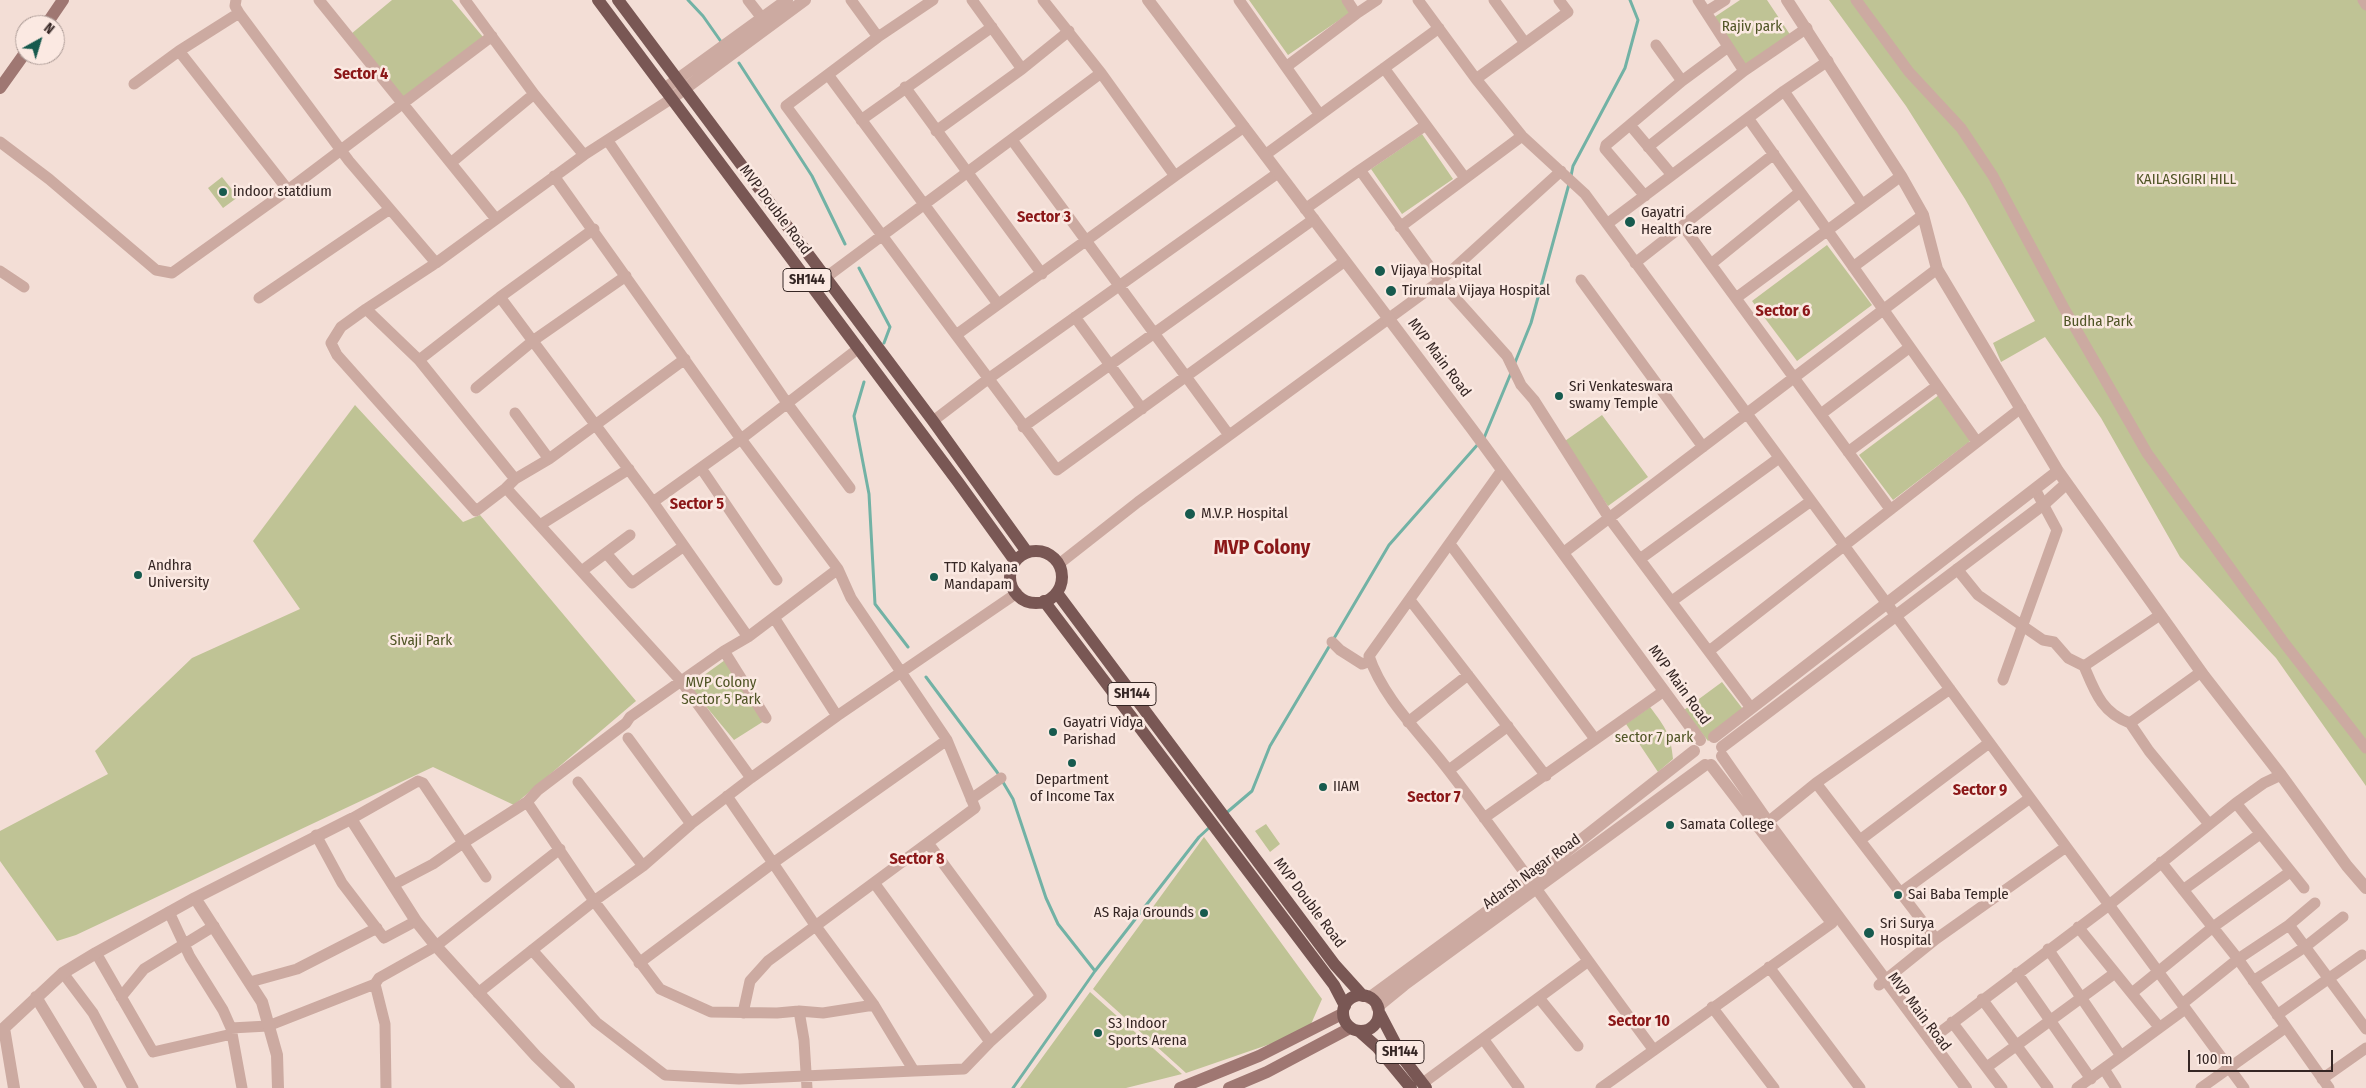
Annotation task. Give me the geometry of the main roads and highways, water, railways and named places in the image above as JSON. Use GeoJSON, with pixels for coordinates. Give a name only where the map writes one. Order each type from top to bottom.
{"type":"FeatureCollection","features":[{"type":"Feature","properties":{"kind":"main road"},"geometry":{"type":"LineString","coordinates":[[53,15],[63,0]]}},
{"type":"Feature","properties":{"kind":"main road","name":"MVP Double Road"},"geometry":{"type":"LineString","coordinates":[[598,0],[920,430],[1015,561]]}},
{"type":"Feature","properties":{"kind":"main road"},"geometry":{"type":"LineString","coordinates":[[610,16],[621,3]]}},
{"type":"Feature","properties":{"kind":"main road","name":"MVP Double Road"},"geometry":{"type":"LineString","coordinates":[[621,3],[933,421],[1027,552]]}},
{"type":"Feature","properties":{"kind":"main road"},"geometry":{"type":"LineString","coordinates":[[0,88],[16,65]]}},
{"type":"Feature","properties":{"kind":"main road"},"geometry":{"type":"LineString","coordinates":[[859,348],[871,340]]}},
{"type":"Feature","properties":{"kind":"main road"},"geometry":{"type":"LineString","coordinates":[[920,430],[933,421]]}},
{"type":"Feature","properties":{"kind":"main road"},"geometry":{"type":"LineString","coordinates":[[1036,550],[1045,552],[1053,557],[1059,564],[1062,579],[1057,593],[1044,601],[1029,602],[1017,594],[1010,578],[1015,561],[1027,552],[1036,550]]}},
{"type":"Feature","properties":{"kind":"main road","name":"SH144"},"geometry":{"type":"LineString","coordinates":[[1057,593],[1198,780]]}},
{"type":"Feature","properties":{"kind":"main road","name":"SH144"},"geometry":{"type":"LineString","coordinates":[[1044,601],[1187,790]]}},
{"type":"Feature","properties":{"kind":"main road"},"geometry":{"type":"LineString","coordinates":[[1078,646],[1090,638]]}},
{"type":"Feature","properties":{"kind":"main road"},"geometry":{"type":"LineString","coordinates":[[1187,790],[1198,780]]}},
{"type":"Feature","properties":{"kind":"main road","name":"MVP Double Road"},"geometry":{"type":"LineString","coordinates":[[1198,780],[1337,967],[1373,1007],[1404,1058],[1415,1087]]}},
{"type":"Feature","properties":{"kind":"main road","name":"MVP Double Road"},"geometry":{"type":"LineString","coordinates":[[1187,790],[1334,985],[1343,1010]]}},
{"type":"Feature","properties":{"kind":"main road"},"geometry":{"type":"LineString","coordinates":[[1257,883],[1268,875]]}},
{"type":"Feature","properties":{"kind":"main road"},"geometry":{"type":"LineString","coordinates":[[1180,1088],[1260,1056],[1343,1010],[1349,1000],[1373,1007]]}},
{"type":"Feature","properties":{"kind":"main road","name":"SH144"},"geometry":{"type":"LineString","coordinates":[[1355,1030],[1373,1026],[1373,1007]]}},
{"type":"Feature","properties":{"kind":"main road","name":"SH144"},"geometry":{"type":"LineString","coordinates":[[1343,1010],[1355,1030],[1377,1046],[1415,1087]]}},
{"type":"Feature","properties":{"kind":"main road"},"geometry":{"type":"LineString","coordinates":[[1229,1088],[1355,1030]]}},
{"type":"Feature","properties":{"kind":"waterway"},"geometry":{"type":"LineString","coordinates":[[688,0],[703,16],[722,43]]}},
{"type":"Feature","properties":{"kind":"waterway"},"geometry":{"type":"LineString","coordinates":[[1571,176],[1573,166],[1625,68],[1638,20],[1630,0]]}},
{"type":"Feature","properties":{"kind":"waterway"},"geometry":{"type":"LineString","coordinates":[[739,63],[812,176],[845,244]]}},
{"type":"Feature","properties":{"kind":"waterway"},"geometry":{"type":"LineString","coordinates":[[1514,365],[1531,323],[1569,184]]}},
{"type":"Feature","properties":{"kind":"waterway"},"geometry":{"type":"LineString","coordinates":[[859,268],[890,327],[884,343]]}},
{"type":"Feature","properties":{"kind":"waterway"},"geometry":{"type":"LineString","coordinates":[[1484,438],[1511,373]]}},
{"type":"Feature","properties":{"kind":"waterway"},"geometry":{"type":"LineString","coordinates":[[864,382],[854,416],[869,494],[875,604],[908,647]]}},
{"type":"Feature","properties":{"kind":"waterway"},"geometry":{"type":"LineString","coordinates":[[1333,640],[1389,545],[1479,443]]}},
{"type":"Feature","properties":{"kind":"waterway"},"geometry":{"type":"LineString","coordinates":[[1225,814],[1252,791],[1270,746],[1330,645]]}},
{"type":"Feature","properties":{"kind":"waterway"},"geometry":{"type":"LineString","coordinates":[[926,677],[997,772],[1013,799],[1046,898],[1058,924],[1095,971]]}},
{"type":"Feature","properties":{"kind":"waterway"},"geometry":{"type":"LineString","coordinates":[[1013,1088],[1095,971],[1199,837],[1211,826]]}},
{"type":"Feature","properties":{"kind":"place","name":"indoor statdium"},"geometry":{"type":"Point","coordinates":[223,192]}},
{"type":"Feature","properties":{"kind":"place","name":"Gayatri Health Care"},"geometry":{"type":"Point","coordinates":[1630,222]}},
{"type":"Feature","properties":{"kind":"place","name":"Vijaya Hospital"},"geometry":{"type":"Point","coordinates":[1380,271]}},
{"type":"Feature","properties":{"kind":"place","name":"Tirumala Vijaya Hospital"},"geometry":{"type":"Point","coordinates":[1391,291]}},
{"type":"Feature","properties":{"kind":"place","name":"Sri Venkateswara swamy Temple"},"geometry":{"type":"Point","coordinates":[1559,396]}},
{"type":"Feature","properties":{"kind":"place","name":"M.V.P. Hospital"},"geometry":{"type":"Point","coordinates":[1190,514]}},
{"type":"Feature","properties":{"kind":"place","name":"Andhra University"},"geometry":{"type":"Point","coordinates":[138,575]}},
{"type":"Feature","properties":{"kind":"place","name":"TTD Kalyana Mandapam"},"geometry":{"type":"Point","coordinates":[934,577]}},
{"type":"Feature","properties":{"kind":"place","name":"Gayatri Vidya Parishad"},"geometry":{"type":"Point","coordinates":[1053,732]}},
{"type":"Feature","properties":{"kind":"place","name":"Department of Income Tax"},"geometry":{"type":"Point","coordinates":[1072,763]}},
{"type":"Feature","properties":{"kind":"place","name":"IIAM"},"geometry":{"type":"Point","coordinates":[1323,787]}},
{"type":"Feature","properties":{"kind":"place","name":"Samata College"},"geometry":{"type":"Point","coordinates":[1670,825]}},
{"type":"Feature","properties":{"kind":"place","name":"Sai Baba Temple"},"geometry":{"type":"Point","coordinates":[1898,895]}},
{"type":"Feature","properties":{"kind":"place","name":"AS Raja Grounds"},"geometry":{"type":"Point","coordinates":[1204,913]}},
{"type":"Feature","properties":{"kind":"place","name":"Sri Surya Hospital"},"geometry":{"type":"Point","coordinates":[1869,933]}},
{"type":"Feature","properties":{"kind":"place","name":"S3 Indoor Sports Arena"},"geometry":{"type":"Point","coordinates":[1098,1033]}},
{"type":"Feature","properties":{"kind":"district","name":"Sector 4"},"geometry":{"type":"Point","coordinates":[361,75]}},
{"type":"Feature","properties":{"kind":"district","name":"Sector 3"},"geometry":{"type":"Point","coordinates":[1044,218]}},
{"type":"Feature","properties":{"kind":"district","name":"Sector 6"},"geometry":{"type":"Point","coordinates":[1783,312]}},
{"type":"Feature","properties":{"kind":"district","name":"Sector 5"},"geometry":{"type":"Point","coordinates":[697,505]}},
{"type":"Feature","properties":{"kind":"district","name":"MVP Colony"},"geometry":{"type":"Point","coordinates":[1262,548]}},
{"type":"Feature","properties":{"kind":"district","name":"Sector 9"},"geometry":{"type":"Point","coordinates":[1980,791]}},
{"type":"Feature","properties":{"kind":"district","name":"Sector 7"},"geometry":{"type":"Point","coordinates":[1434,798]}},
{"type":"Feature","properties":{"kind":"district","name":"Sector 8"},"geometry":{"type":"Point","coordinates":[917,860]}},
{"type":"Feature","properties":{"kind":"district","name":"Sector 10"},"geometry":{"type":"Point","coordinates":[1639,1022]}},
{"type":"Feature","properties":{"kind":"park label","name":"Rajiv park"},"geometry":{"type":"Point","coordinates":[1752,27]}},
{"type":"Feature","properties":{"kind":"park label","name":"KAILASIGIRI HILL"},"geometry":{"type":"Point","coordinates":[2186,180]}},
{"type":"Feature","properties":{"kind":"park label","name":"Budha Park"},"geometry":{"type":"Point","coordinates":[2098,322]}},
{"type":"Feature","properties":{"kind":"park label","name":"Sivaji Park"},"geometry":{"type":"Point","coordinates":[421,641]}},
{"type":"Feature","properties":{"kind":"park label","name":"MVP Colony Sector 5 Park"},"geometry":{"type":"Point","coordinates":[721,692]}},
{"type":"Feature","properties":{"kind":"park label","name":"sector 7 park"},"geometry":{"type":"Point","coordinates":[1654,738]}}]}
